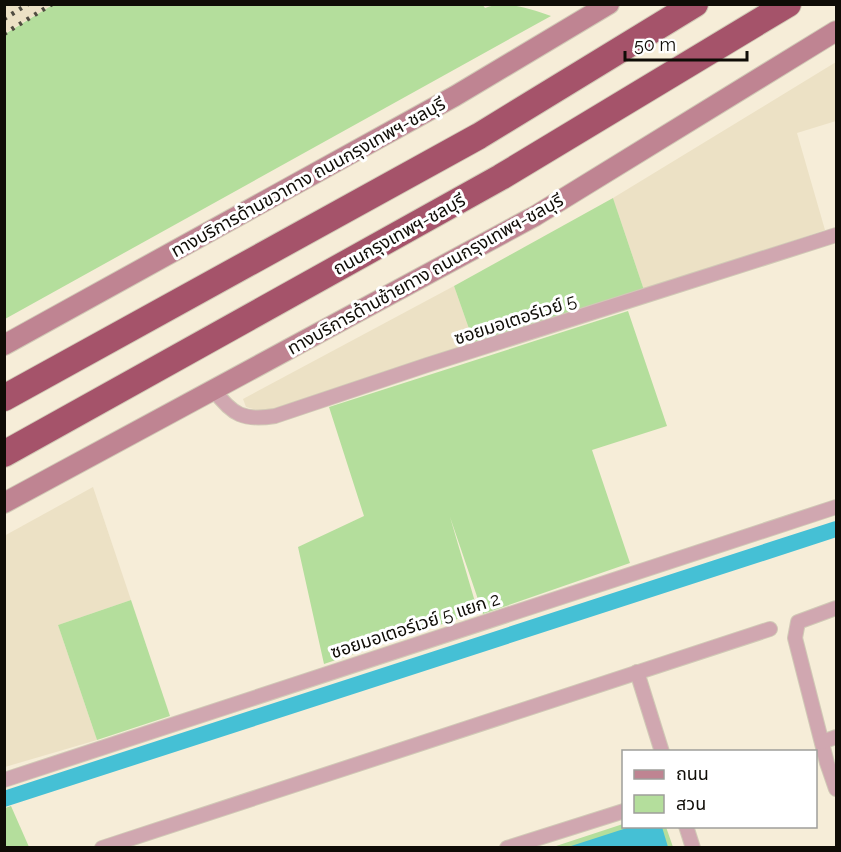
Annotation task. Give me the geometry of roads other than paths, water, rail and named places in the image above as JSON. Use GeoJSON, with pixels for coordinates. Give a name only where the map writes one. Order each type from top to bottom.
{"type":"FeatureCollection","features":[{"type":"Feature","properties":{"kind":"highway"},"geometry":{"type":"LineString","coordinates":[[4,398],[479,136],[695,4]]}},
{"type":"Feature","properties":{"kind":"highway","name":"ถนนกรุงเทพฯ-ชลบุรี"},"geometry":{"type":"LineString","coordinates":[[4,454],[501,177],[788,4]]}},
{"type":"Feature","properties":{"kind":"main road","name":"ทางบริการด้านขวาทาง ถนนกรุงเทพฯ-ชลบุรี"},"geometry":{"type":"LineString","coordinates":[[4,345],[455,96],[609,4]]}},
{"type":"Feature","properties":{"kind":"main road","name":"ทางบริการด้านซ้ายทาง ถนนกรุงเทพฯ-ชลบุรี"},"geometry":{"type":"LineString","coordinates":[[4,503],[535,216],[837,31]]}},
{"type":"Feature","properties":{"kind":"street","name":"ซอยมอเตอร์เวย์ 5"},"geometry":{"type":"LineString","coordinates":[[214,390],[231,411],[258,418],[275,416],[427,365],[837,235]]}},
{"type":"Feature","properties":{"kind":"street","name":"ซอยมอเตอร์เวย์ 5 แยก 2"},"geometry":{"type":"LineString","coordinates":[[4,780],[837,507]]}},
{"type":"Feature","properties":{"kind":"street"},"geometry":{"type":"LineString","coordinates":[[837,608],[798,622],[795,638],[822,742],[837,789]]}},
{"type":"Feature","properties":{"kind":"street"},"geometry":{"type":"LineString","coordinates":[[102,848],[770,629]]}},
{"type":"Feature","properties":{"kind":"street"},"geometry":{"type":"LineString","coordinates":[[637,672],[661,750]]}},
{"type":"Feature","properties":{"kind":"street"},"geometry":{"type":"LineString","coordinates":[[822,742],[837,737]]}},
{"type":"Feature","properties":{"kind":"street"},"geometry":{"type":"LineString","coordinates":[[507,848],[622,812]]}},
{"type":"Feature","properties":{"kind":"street"},"geometry":{"type":"LineString","coordinates":[[687,828],[693,848]]}},
{"type":"Feature","properties":{"kind":"water"},"geometry":{"type":"Polygon","coordinates":[[[627,828],[662,828],[668,847],[568,847],[627,828]]]}},
{"type":"Feature","properties":{"kind":"waterway"},"geometry":{"type":"LineString","coordinates":[[4,799],[836,529]]}},
{"type":"Feature","properties":{"kind":"railway"},"geometry":{"type":"LineString","coordinates":[[4,19],[28,4]]}},
{"type":"Feature","properties":{"kind":"railway"},"geometry":{"type":"LineString","coordinates":[[4,34],[52,4]]}}]}
